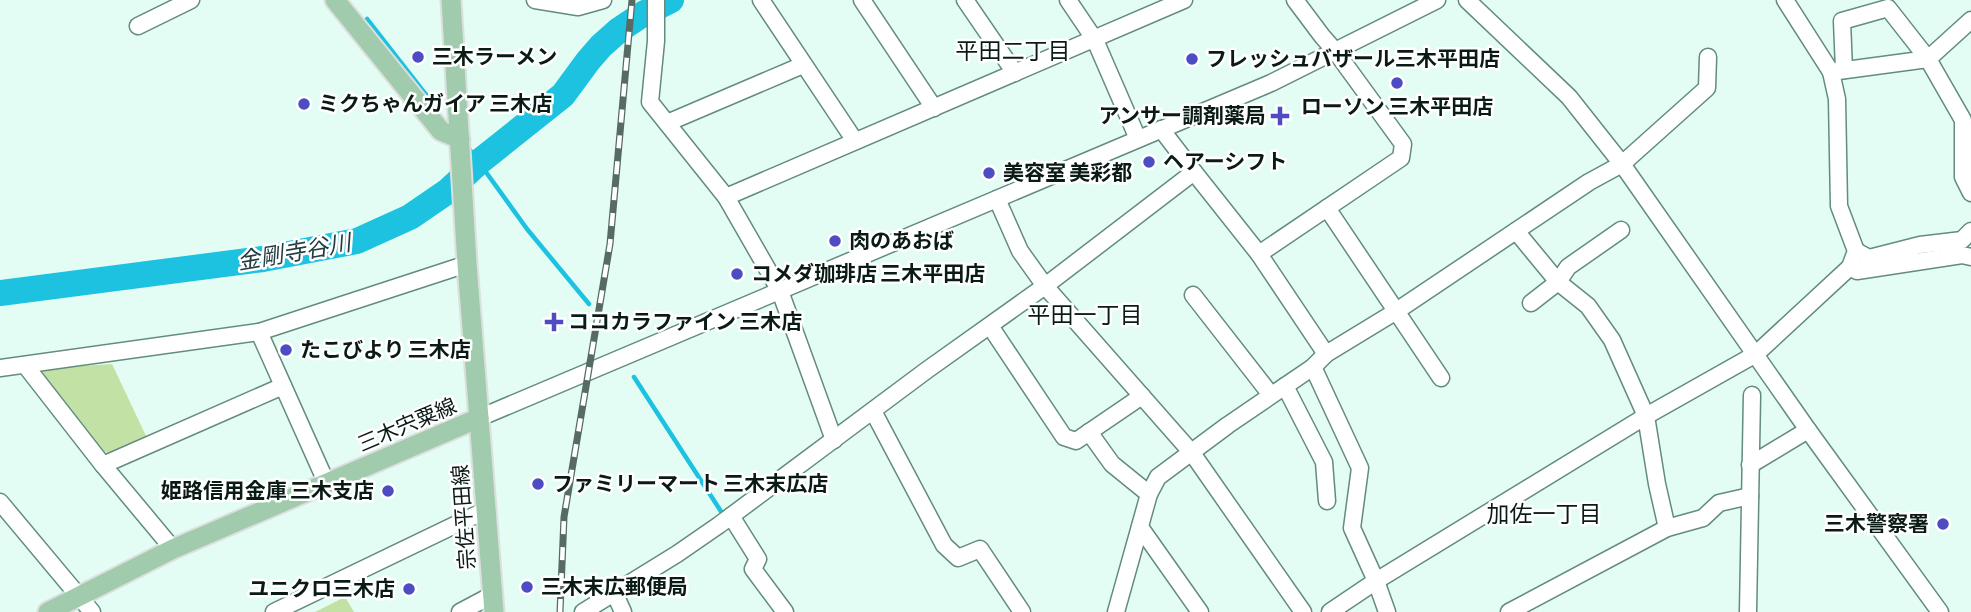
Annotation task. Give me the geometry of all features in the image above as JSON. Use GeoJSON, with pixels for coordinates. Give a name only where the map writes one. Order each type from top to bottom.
{"type":"FeatureCollection","features":[{"type":"Feature","properties":{"kind":"main road"},"geometry":{"type":"LineString","coordinates":[[335,0],[441,131],[460,143]]}},
{"type":"Feature","properties":{"kind":"main road","name":"三木宍粟線"},"geometry":{"type":"LineString","coordinates":[[48,612],[173,549],[479,418],[451,0]]}},
{"type":"Feature","properties":{"kind":"main road","name":"宗佐平田線"},"geometry":{"type":"LineString","coordinates":[[479,418],[493,603]]}},
{"type":"Feature","properties":{"kind":"street"},"geometry":{"type":"LineString","coordinates":[[138,26],[191,0]]}},
{"type":"Feature","properties":{"kind":"street"},"geometry":{"type":"LineString","coordinates":[[535,0],[578,7],[603,0]]}},
{"type":"Feature","properties":{"kind":"street"},"geometry":{"type":"LineString","coordinates":[[656,0],[656,41],[650,102],[726,197],[780,291],[834,440]]}},
{"type":"Feature","properties":{"kind":"street"},"geometry":{"type":"LineString","coordinates":[[761,0],[855,141]]}},
{"type":"Feature","properties":{"kind":"street"},"geometry":{"type":"LineString","coordinates":[[862,0],[934,107]]}},
{"type":"Feature","properties":{"kind":"street"},"geometry":{"type":"LineString","coordinates":[[965,0],[1015,73]]}},
{"type":"Feature","properties":{"kind":"street"},"geometry":{"type":"LineString","coordinates":[[1068,0],[1095,40],[1138,139]]}},
{"type":"Feature","properties":{"kind":"street"},"geometry":{"type":"LineString","coordinates":[[1259,254],[1401,158],[1403,144],[1295,0]]}},
{"type":"Feature","properties":{"kind":"street"},"geometry":{"type":"LineString","coordinates":[[479,418],[1271,83],[1437,0]]}},
{"type":"Feature","properties":{"kind":"street"},"geometry":{"type":"LineString","coordinates":[[1467,0],[1569,97],[1622,164],[1808,430],[1940,612]]}},
{"type":"Feature","properties":{"kind":"street"},"geometry":{"type":"LineString","coordinates":[[1785,0],[1838,71]]}},
{"type":"Feature","properties":{"kind":"street"},"geometry":{"type":"LineString","coordinates":[[726,197],[1095,40],[1176,1]]}},
{"type":"Feature","properties":{"kind":"street"},"geometry":{"type":"LineString","coordinates":[[1971,193],[1963,177],[1964,120],[1928,59],[1888,8],[1842,21],[1837,99],[1839,206],[1857,271],[1971,257]]}},
{"type":"Feature","properties":{"kind":"street"},"geometry":{"type":"LineString","coordinates":[[1838,71],[1928,59],[1971,20]]}},
{"type":"Feature","properties":{"kind":"street"},"geometry":{"type":"LineString","coordinates":[[1116,612],[1149,494],[1158,477],[1326,354],[1395,312],[1589,182],[1622,164],[1707,88],[1708,57]]}},
{"type":"Feature","properties":{"kind":"street"},"geometry":{"type":"LineString","coordinates":[[667,123],[803,65]]}},
{"type":"Feature","properties":{"kind":"street"},"geometry":{"type":"LineString","coordinates":[[1161,129],[1259,254],[1326,354]]}},
{"type":"Feature","properties":{"kind":"street"},"geometry":{"type":"LineString","coordinates":[[583,612],[677,554],[732,516],[1194,173]]}},
{"type":"Feature","properties":{"kind":"street"},"geometry":{"type":"LineString","coordinates":[[996,199],[1020,251],[1045,286],[1192,453],[1303,612]]}},
{"type":"Feature","properties":{"kind":"street"},"geometry":{"type":"LineString","coordinates":[[1327,208],[1441,377]]}},
{"type":"Feature","properties":{"kind":"street"},"geometry":{"type":"LineString","coordinates":[[1531,303],[1558,282],[1568,267],[1621,230]]}},
{"type":"Feature","properties":{"kind":"street"},"geometry":{"type":"LineString","coordinates":[[1516,231],[1558,282],[1588,306],[1612,340],[1646,416],[1667,528]]}},
{"type":"Feature","properties":{"kind":"street"},"geometry":{"type":"LineString","coordinates":[[1329,612],[1646,416],[1756,354],[1853,259],[1962,240],[1971,231]]}},
{"type":"Feature","properties":{"kind":"street"},"geometry":{"type":"LineString","coordinates":[[0,368],[260,332],[467,264]]}},
{"type":"Feature","properties":{"kind":"street"},"geometry":{"type":"LineString","coordinates":[[1193,295],[1278,391],[1324,462],[1327,501]]}},
{"type":"Feature","properties":{"kind":"street"},"geometry":{"type":"LineString","coordinates":[[990,326],[1064,437],[1076,441],[1142,396]]}},
{"type":"Feature","properties":{"kind":"street"},"geometry":{"type":"LineString","coordinates":[[260,332],[327,484]]}},
{"type":"Feature","properties":{"kind":"street"},"geometry":{"type":"LineString","coordinates":[[25,365],[173,549]]}},
{"type":"Feature","properties":{"kind":"street"},"geometry":{"type":"LineString","coordinates":[[1313,366],[1360,468],[1352,528],[1387,612]]}},
{"type":"Feature","properties":{"kind":"street"},"geometry":{"type":"LineString","coordinates":[[103,465],[282,386]]}},
{"type":"Feature","properties":{"kind":"street"},"geometry":{"type":"LineString","coordinates":[[1748,612],[1752,395]]}},
{"type":"Feature","properties":{"kind":"street"},"geometry":{"type":"LineString","coordinates":[[873,411],[944,545],[958,558],[980,549],[1022,612]]}},
{"type":"Feature","properties":{"kind":"street"},"geometry":{"type":"LineString","coordinates":[[1750,465],[1808,430]]}},
{"type":"Feature","properties":{"kind":"street"},"geometry":{"type":"LineString","coordinates":[[1089,432],[1112,464],[1149,494]]}},
{"type":"Feature","properties":{"kind":"street"},"geometry":{"type":"LineString","coordinates":[[1509,612],[1667,528],[1703,518],[1719,503],[1750,496]]}},
{"type":"Feature","properties":{"kind":"street"},"geometry":{"type":"LineString","coordinates":[[0,502],[92,612]]}},
{"type":"Feature","properties":{"kind":"street"},"geometry":{"type":"LineString","coordinates":[[274,612],[486,510]]}},
{"type":"Feature","properties":{"kind":"street"},"geometry":{"type":"LineString","coordinates":[[732,516],[758,559],[753,569],[785,612]]}},
{"type":"Feature","properties":{"kind":"street"},"geometry":{"type":"LineString","coordinates":[[1140,527],[1200,612]]}},
{"type":"Feature","properties":{"kind":"street"},"geometry":{"type":"LineString","coordinates":[[614,592],[623,612]]}},
{"type":"Feature","properties":{"kind":"street"},"geometry":{"type":"LineString","coordinates":[[460,612],[493,603]]}},
{"type":"Feature","properties":{"kind":"green space"},"geometry":{"type":"Polygon","coordinates":[[[112,364],[147,438],[111,453],[104,452],[40,375],[47,368],[112,364]]]}},
{"type":"Feature","properties":{"kind":"green space"},"geometry":{"type":"Polygon","coordinates":[[[345,597],[354,612],[315,612],[345,597]]]}},
{"type":"Feature","properties":{"kind":"waterway","name":"金剛寺谷川"},"geometry":{"type":"LineString","coordinates":[[0,293],[263,259],[357,241],[410,217],[448,191],[479,162],[563,95],[588,61],[619,30],[671,0]]}},
{"type":"Feature","properties":{"kind":"waterway"},"geometry":{"type":"LineString","coordinates":[[367,19],[427,96]]}},
{"type":"Feature","properties":{"kind":"waterway"},"geometry":{"type":"LineString","coordinates":[[470,150],[527,229],[589,304]]}},
{"type":"Feature","properties":{"kind":"waterway"},"geometry":{"type":"LineString","coordinates":[[634,377],[724,516]]}},
{"type":"Feature","properties":{"kind":"railway"},"geometry":{"type":"LineString","coordinates":[[560,612],[564,517],[610,244],[632,0]]}},
{"type":"Feature","properties":{"kind":"place","name":"三木ラーメン"},"geometry":{"type":"Point","coordinates":[418,57]}},
{"type":"Feature","properties":{"kind":"place","name":"フレッシュバザール三木平田店"},"geometry":{"type":"Point","coordinates":[1192,59]}},
{"type":"Feature","properties":{"kind":"place","name":"ローソン 三木平田店"},"geometry":{"type":"Point","coordinates":[1397,83]}},
{"type":"Feature","properties":{"kind":"place","name":"ミクちゃんガイア 三木店"},"geometry":{"type":"Point","coordinates":[304,104]}},
{"type":"Feature","properties":{"kind":"place","name":"アンサー調剤薬局"},"geometry":{"type":"Point","coordinates":[1280,116]}},
{"type":"Feature","properties":{"kind":"place","name":"ヘアーシフト"},"geometry":{"type":"Point","coordinates":[1149,162]}},
{"type":"Feature","properties":{"kind":"place","name":"美容室 美彩都"},"geometry":{"type":"Point","coordinates":[989,173]}},
{"type":"Feature","properties":{"kind":"place","name":"肉のあおば"},"geometry":{"type":"Point","coordinates":[835,241]}},
{"type":"Feature","properties":{"kind":"place","name":"コメダ珈琲店 三木平田店"},"geometry":{"type":"Point","coordinates":[737,274]}},
{"type":"Feature","properties":{"kind":"place","name":"ココカラファイン 三木店"},"geometry":{"type":"Point","coordinates":[554,322]}},
{"type":"Feature","properties":{"kind":"place","name":"たこびより 三木店"},"geometry":{"type":"Point","coordinates":[286,350]}},
{"type":"Feature","properties":{"kind":"place","name":"ファミリーマート 三木末広店"},"geometry":{"type":"Point","coordinates":[538,484]}},
{"type":"Feature","properties":{"kind":"place","name":"姫路信用金庫 三木支店"},"geometry":{"type":"Point","coordinates":[388,491]}},
{"type":"Feature","properties":{"kind":"place","name":"三木警察署"},"geometry":{"type":"Point","coordinates":[1943,524]}},
{"type":"Feature","properties":{"kind":"place","name":"三木末広郵便局"},"geometry":{"type":"Point","coordinates":[527,587]}},
{"type":"Feature","properties":{"kind":"place","name":"ユニクロ三木店"},"geometry":{"type":"Point","coordinates":[409,589]}},
{"type":"Feature","properties":{"kind":"district","name":"平田二丁目"},"geometry":{"type":"Point","coordinates":[1013,51]}},
{"type":"Feature","properties":{"kind":"district","name":"平田一丁目"},"geometry":{"type":"Point","coordinates":[1085,315]}},
{"type":"Feature","properties":{"kind":"district","name":"加佐一丁目"},"geometry":{"type":"Point","coordinates":[1544,514]}}]}
